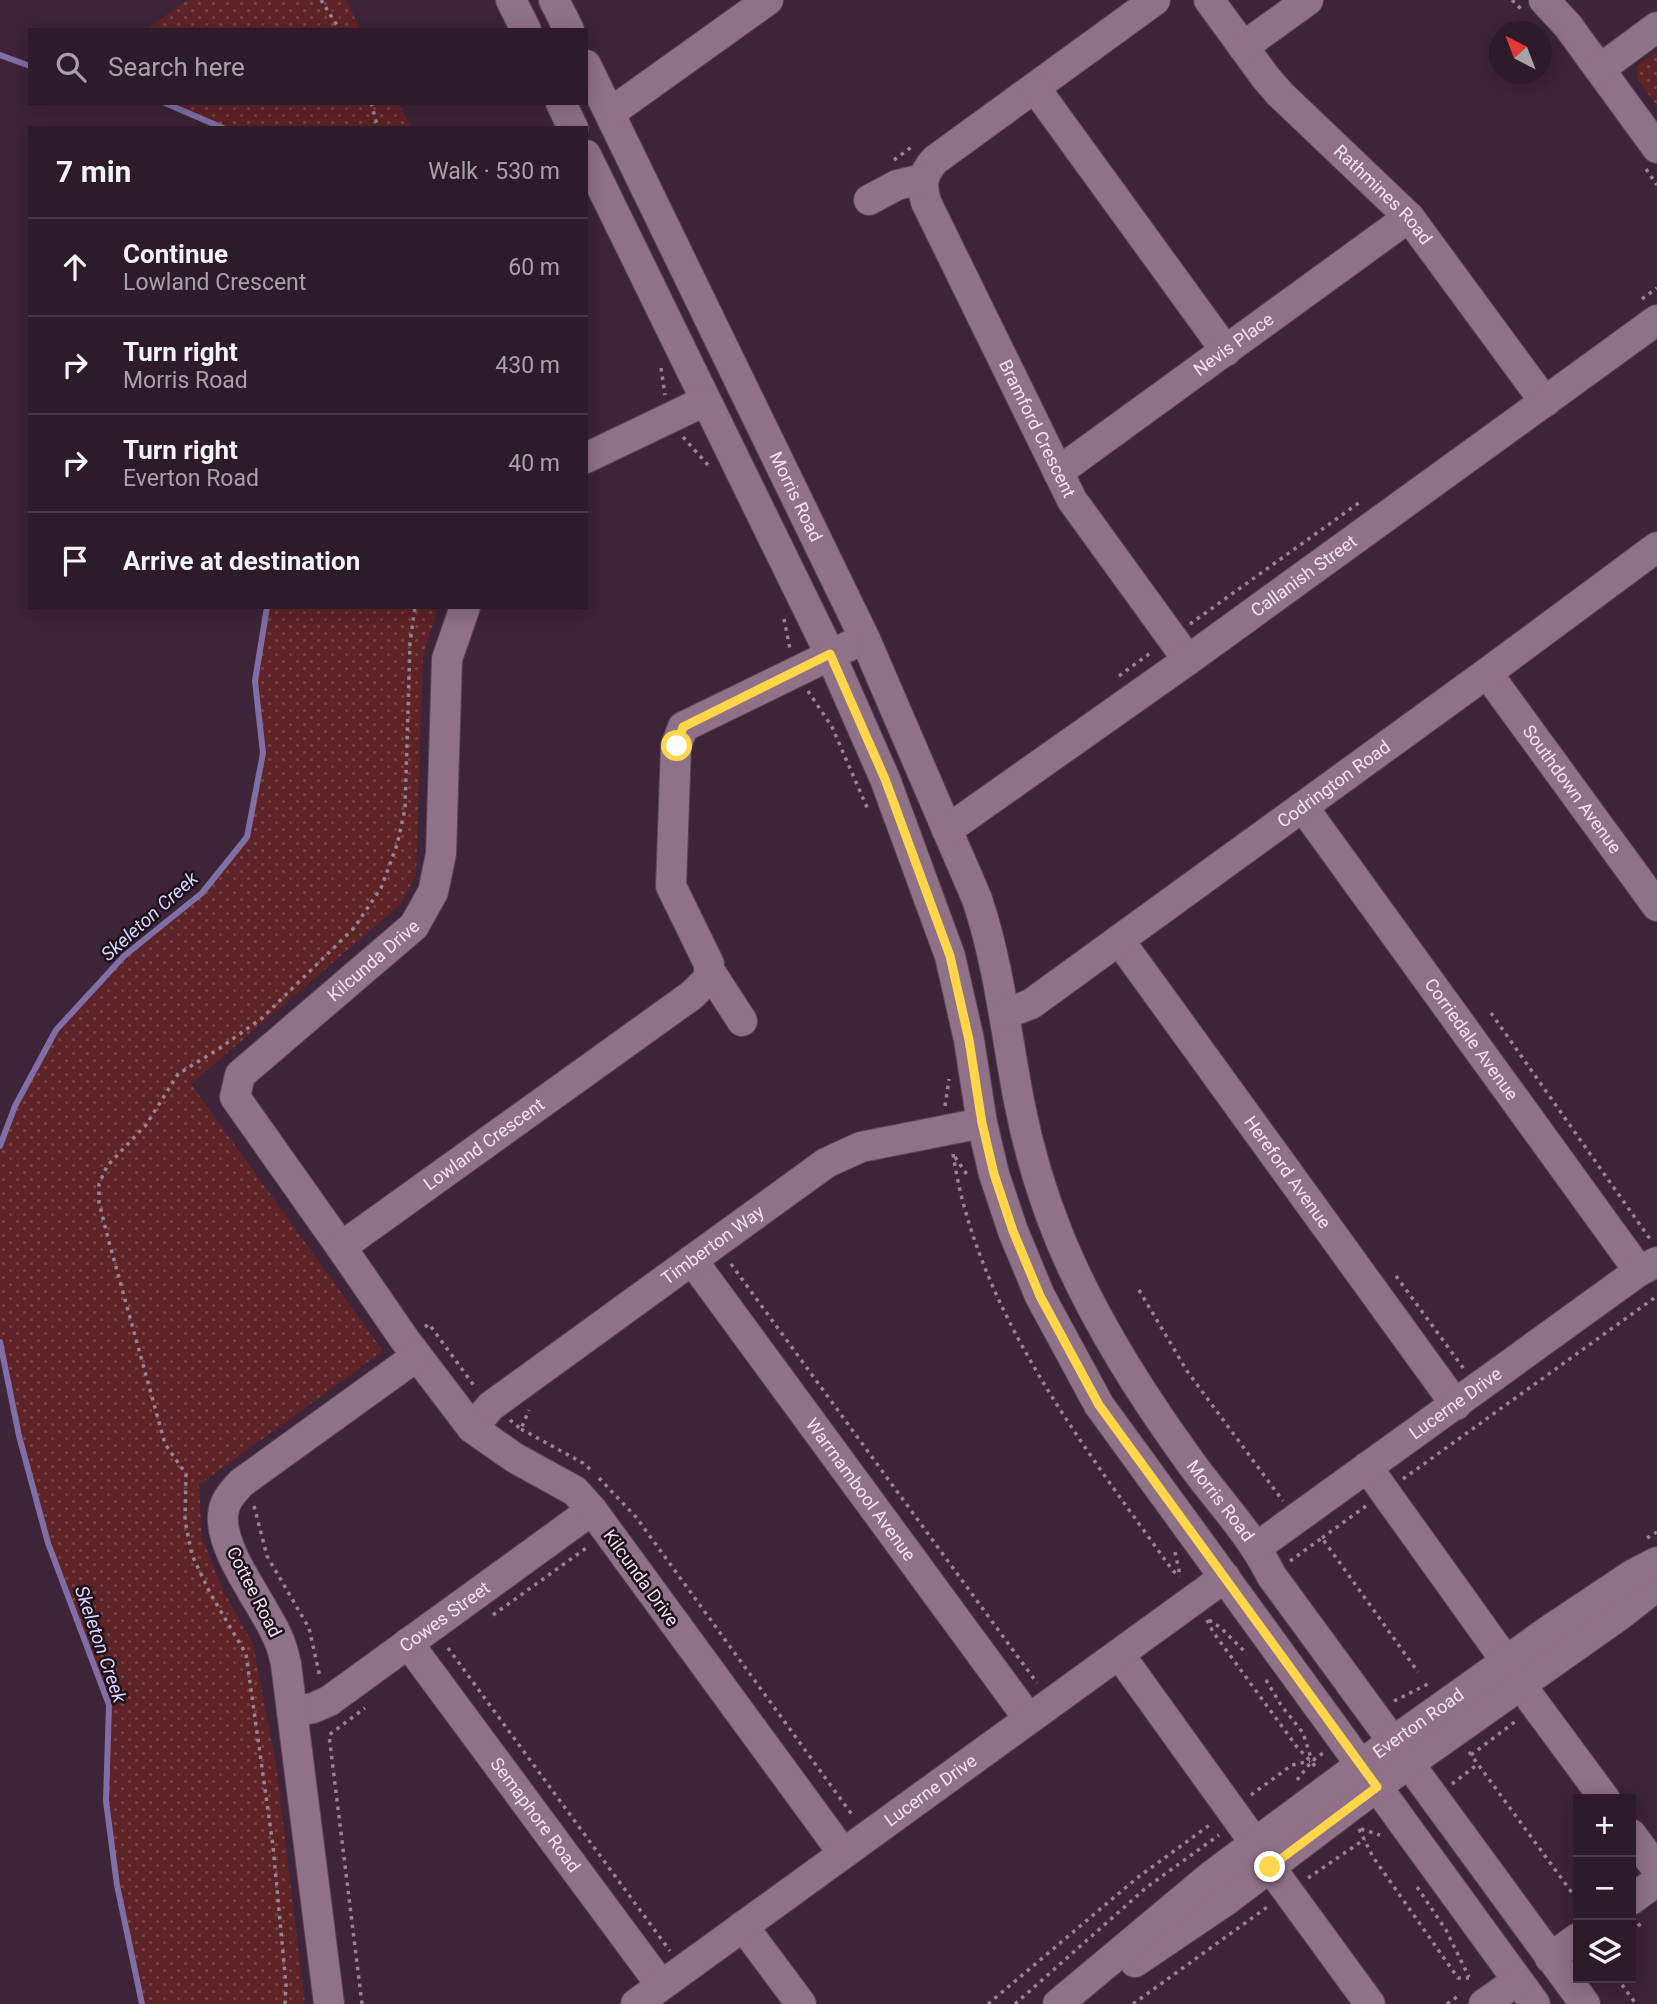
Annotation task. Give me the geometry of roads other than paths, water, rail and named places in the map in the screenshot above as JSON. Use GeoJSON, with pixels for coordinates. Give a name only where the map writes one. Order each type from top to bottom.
{"type":"FeatureCollection","features":[{"type":"Feature","properties":{"kind":"street"},"geometry":{"type":"LineString","coordinates":[[511,0],[525,28]]}},
{"type":"Feature","properties":{"kind":"street"},"geometry":{"type":"LineString","coordinates":[[554,0],[568,28]]}},
{"type":"Feature","properties":{"kind":"street"},"geometry":{"type":"LineString","coordinates":[[610,114],[768,0]]}},
{"type":"Feature","properties":{"kind":"street"},"geometry":{"type":"LineString","coordinates":[[869,200],[897,185],[922,179],[934,160],[1155,0]]}},
{"type":"Feature","properties":{"kind":"street","name":"Rathmines Road"},"geometry":{"type":"LineString","coordinates":[[1209,0],[1280,94],[1409,217],[1545,402]]}},
{"type":"Feature","properties":{"kind":"street"},"geometry":{"type":"LineString","coordinates":[[1243,47],[1308,0]]}},
{"type":"Feature","properties":{"kind":"street"},"geometry":{"type":"LineString","coordinates":[[1544,0],[1600,69],[1657,148]]}},
{"type":"Feature","properties":{"kind":"street"},"geometry":{"type":"LineString","coordinates":[[1600,69],[1657,27]]}},
{"type":"Feature","properties":{"kind":"street","name":"Morris Road"},"geometry":{"type":"LineString","coordinates":[[588,69],[865,639],[977,898],[989,934],[1019,1101],[1038,1176],[1060,1239],[1082,1285],[1141,1392],[1192,1466],[1257,1547],[1271,1575],[1584,2004]]}},
{"type":"Feature","properties":{"kind":"street"},"geometry":{"type":"LineString","coordinates":[[1035,88],[1226,351]]}},
{"type":"Feature","properties":{"kind":"street"},"geometry":{"type":"LineString","coordinates":[[562,105],[572,126]]}},
{"type":"Feature","properties":{"kind":"street"},"geometry":{"type":"LineString","coordinates":[[588,159],[830,654],[885,779],[950,956],[994,1174],[1013,1231],[1040,1296],[1099,1405],[1526,1992],[1484,2004]]}},
{"type":"Feature","properties":{"kind":"street","name":"Bramford Crescent"},"geometry":{"type":"LineString","coordinates":[[922,179],[926,202],[1079,511],[1188,660]]}},
{"type":"Feature","properties":{"kind":"street","name":"Nevis Place"},"geometry":{"type":"LineString","coordinates":[[1058,472],[1409,217]]}},
{"type":"Feature","properties":{"kind":"street","name":"Callanish Street"},"geometry":{"type":"LineString","coordinates":[[947,830],[1188,660],[1657,320]]}},
{"type":"Feature","properties":{"kind":"street"},"geometry":{"type":"LineString","coordinates":[[588,457],[705,401]]}},
{"type":"Feature","properties":{"kind":"street","name":"Codrington Road"},"geometry":{"type":"LineString","coordinates":[[1005,1014],[1031,1004],[1656,551]]}},
{"type":"Feature","properties":{"kind":"street","name":"Kilcunda Drive"},"geometry":{"type":"LineString","coordinates":[[341,1247],[235,1097],[240,1075],[414,926],[433,892],[441,854],[447,659],[464,609]]}},
{"type":"Feature","properties":{"kind":"street"},"geometry":{"type":"LineString","coordinates":[[742,1021],[709,970],[709,964],[671,886],[677,746],[683,727],[865,639]]}},
{"type":"Feature","properties":{"kind":"street","name":"Southdown Avenue"},"geometry":{"type":"LineString","coordinates":[[1487,673],[1657,905]]}},
{"type":"Feature","properties":{"kind":"street","name":"Corriedale Avenue"},"geometry":{"type":"LineString","coordinates":[[1303,807],[1650,1259]]}},
{"type":"Feature","properties":{"kind":"street"},"geometry":{"type":"LineString","coordinates":[[950,956],[989,934]]}},
{"type":"Feature","properties":{"kind":"street","name":"Hereford Avenue"},"geometry":{"type":"LineString","coordinates":[[1119,940],[1455,1405]]}},
{"type":"Feature","properties":{"kind":"street","name":"Lowland Crescent"},"geometry":{"type":"LineString","coordinates":[[341,1247],[692,995],[709,978],[709,970]]}},
{"type":"Feature","properties":{"kind":"street","name":"Timberton Way"},"geometry":{"type":"LineString","coordinates":[[472,1428],[491,1406],[825,1163],[861,1147],[982,1123]]}},
{"type":"Feature","properties":{"kind":"street"},"geometry":{"type":"LineString","coordinates":[[341,1247],[411,1348]]}},
{"type":"Feature","properties":{"kind":"street","name":"Lucerne Drive"},"geometry":{"type":"LineString","coordinates":[[1257,1547],[1455,1405],[1650,1259]]}},
{"type":"Feature","properties":{"kind":"street","name":"Warrnambool Avenue"},"geometry":{"type":"LineString","coordinates":[[692,1260],[1029,1719]]}},
{"type":"Feature","properties":{"kind":"street","name":"Kilcunda Drive"},"geometry":{"type":"LineString","coordinates":[[411,1348],[472,1428],[515,1458],[575,1491],[600,1521],[843,1853]]}},
{"type":"Feature","properties":{"kind":"street","name":"Cottee Road"},"geometry":{"type":"LineString","coordinates":[[329,2004],[286,1664],[279,1638],[233,1556],[222,1518],[231,1494],[242,1483],[411,1348]]}},
{"type":"Feature","properties":{"kind":"street"},"geometry":{"type":"LineString","coordinates":[[1367,1467],[1601,1794]]}},
{"type":"Feature","properties":{"kind":"street","name":"Cowes Street"},"geometry":{"type":"LineString","coordinates":[[292,1712],[313,1709],[322,1689],[416,1654],[600,1521]]}},
{"type":"Feature","properties":{"kind":"street","name":"Everton Road"},"geometry":{"type":"LineString","coordinates":[[1513,1672],[1632,1575],[1657,1562]]}},
{"type":"Feature","properties":{"kind":"street","name":"Lucerne Drive"},"geometry":{"type":"LineString","coordinates":[[636,2004],[1225,1577]]}},
{"type":"Feature","properties":{"kind":"street","name":"Everton Road"},"geometry":{"type":"LineString","coordinates":[[1058,2004],[1212,1876],[1249,1835],[1368,1776],[1401,1753],[1434,1712],[1513,1672],[1657,1586]]}},
{"type":"Feature","properties":{"kind":"street","name":"Semaphore Road"},"geometry":{"type":"LineString","coordinates":[[416,1654],[661,1985]]}},
{"type":"Feature","properties":{"kind":"street"},"geometry":{"type":"LineString","coordinates":[[1119,1654],[1370,2004]]}},
{"type":"Feature","properties":{"kind":"street","name":"Everton Road"},"geometry":{"type":"LineString","coordinates":[[1072,2004],[1228,1899],[1249,1835]]}},
{"type":"Feature","properties":{"kind":"street"},"geometry":{"type":"LineString","coordinates":[[1636,1841],[1657,1869]]}},
{"type":"Feature","properties":{"kind":"street"},"geometry":{"type":"LineString","coordinates":[[1636,1896],[1657,1881]]}},
{"type":"Feature","properties":{"kind":"street"},"geometry":{"type":"LineString","coordinates":[[743,1926],[801,2004]]}},
{"type":"Feature","properties":{"kind":"street"},"geometry":{"type":"LineString","coordinates":[[1550,1958],[1573,1942]]}},
{"type":"Feature","properties":{"kind":"waterway","name":"Skeleton Creek"},"geometry":{"type":"LineString","coordinates":[[0,55],[28,65]]}},
{"type":"Feature","properties":{"kind":"waterway","name":"Skeleton Creek"},"geometry":{"type":"LineString","coordinates":[[170,105],[218,126]]}},
{"type":"Feature","properties":{"kind":"waterway","name":"Skeleton Creek"},"geometry":{"type":"LineString","coordinates":[[0,1146],[15,1106],[56,1030],[124,956],[202,893],[247,837],[263,753],[255,681],[267,609]]}},
{"type":"Feature","properties":{"kind":"waterway","name":"Skeleton Creek"},"geometry":{"type":"LineString","coordinates":[[0,1342],[19,1436],[48,1543],[109,1705],[106,1801],[117,1885],[142,2004]]}}]}
